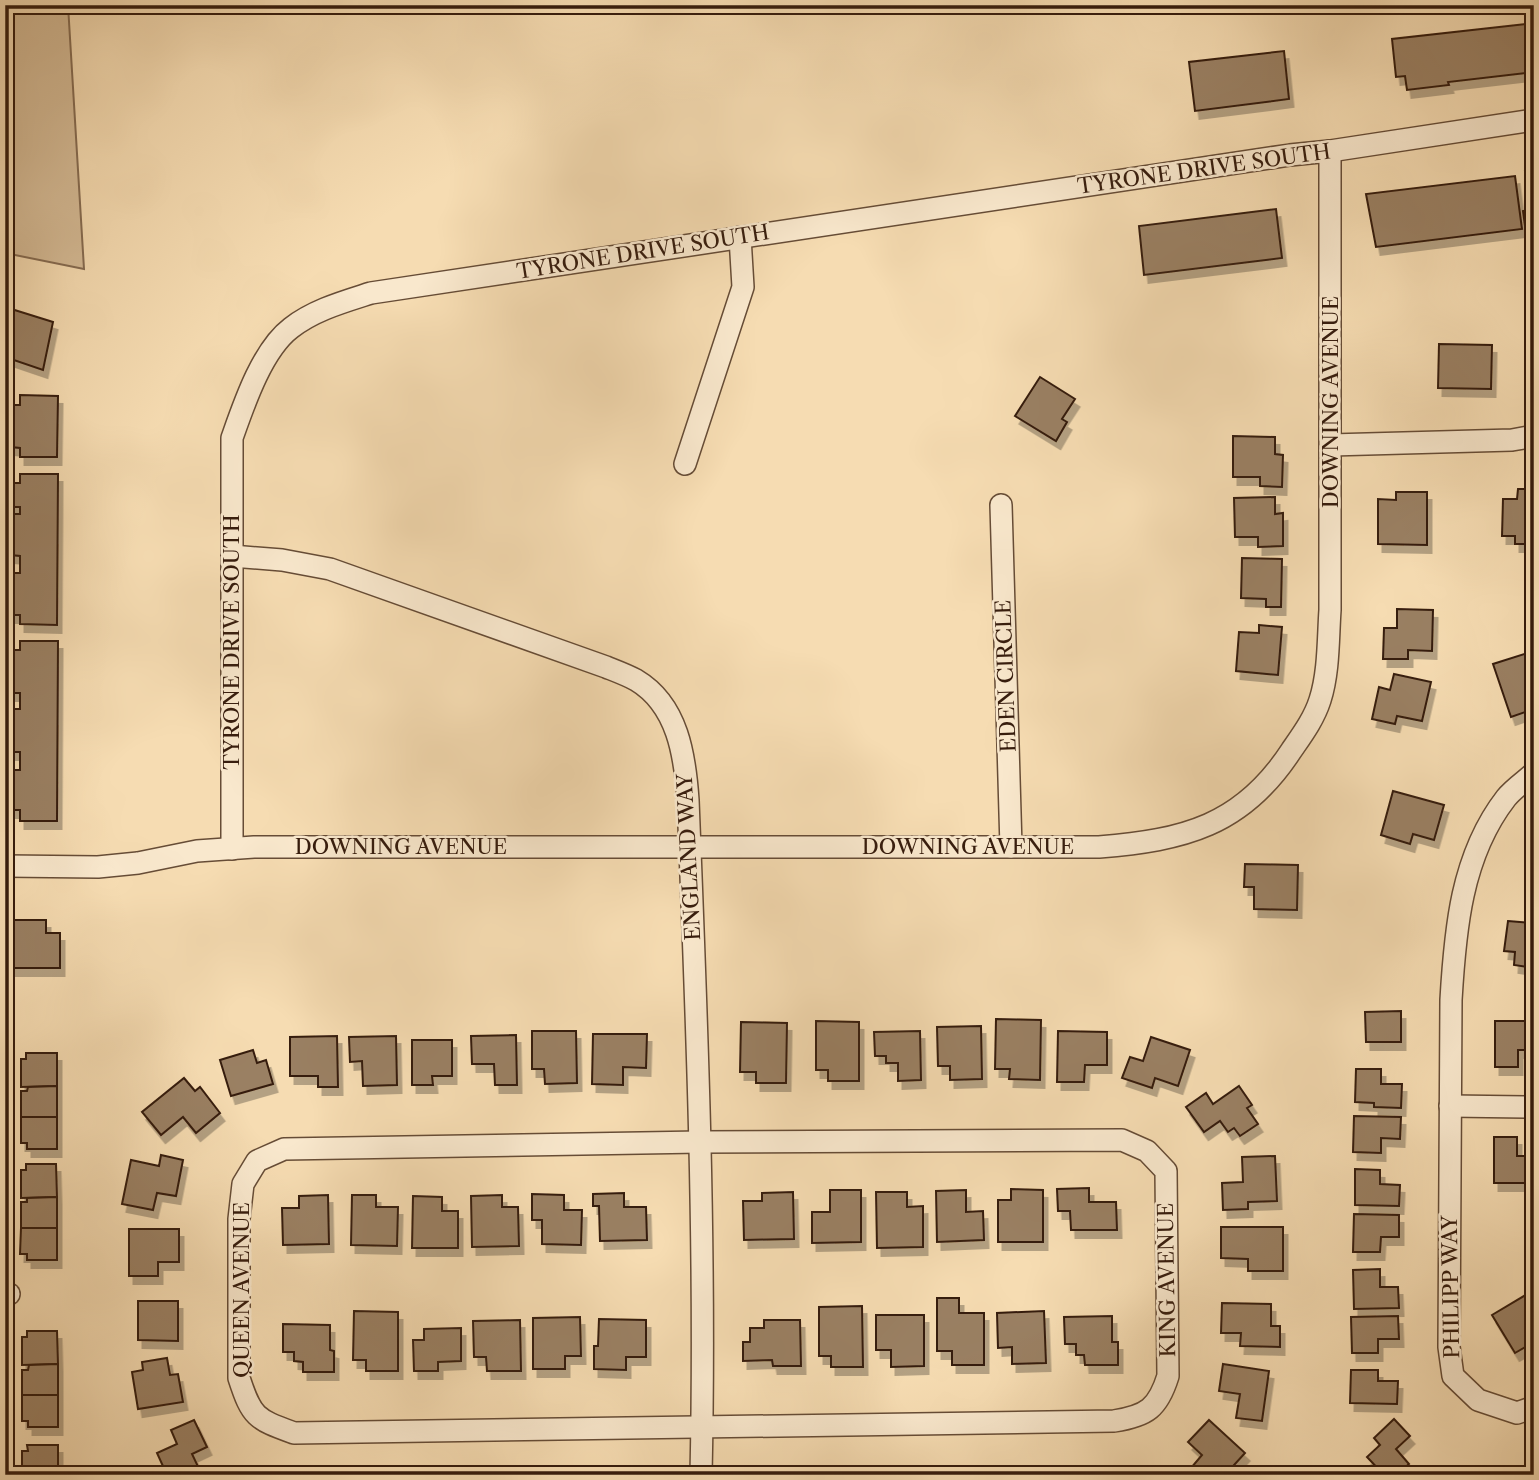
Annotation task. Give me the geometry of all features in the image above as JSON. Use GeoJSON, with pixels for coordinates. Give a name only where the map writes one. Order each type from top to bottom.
{"type":"FeatureCollection","features":[{"type":"Feature","properties":{"kind":"street","name":"TYRONE DRIVE SOUTH"},"geometry":{"type":"LineString","coordinates":[[232,849],[232,438],[242,410],[271,352],[290,328],[324,308],[371,293],[1534,120]]}},
{"type":"Feature","properties":{"kind":"street","name":"DOWNING AVENUE"},"geometry":{"type":"LineString","coordinates":[[5,866],[97,867],[138,863],[197,851],[232,849],[1099,847],[1151,843],[1177,837],[1233,813],[1253,797],[1284,762],[1308,727],[1320,699],[1326,669],[1330,610],[1330,151]]}},
{"type":"Feature","properties":{"kind":"street"},"geometry":{"type":"LineString","coordinates":[[685,464],[743,287],[740,237]]}},
{"type":"Feature","properties":{"kind":"street"},"geometry":{"type":"LineString","coordinates":[[1331,445],[1513,440],[1534,436]]}},
{"type":"Feature","properties":{"kind":"street","name":"EDEN CIRCLE"},"geometry":{"type":"LineString","coordinates":[[1001,505],[1011,847]]}},
{"type":"Feature","properties":{"kind":"street","name":"ENGLAND WAY"},"geometry":{"type":"LineString","coordinates":[[232,556],[282,560],[330,569],[606,667],[638,681],[657,699],[679,735],[686,769],[700,1142],[701,1475]]}},
{"type":"Feature","properties":{"kind":"street","name":"PHILIPP WAY"},"geometry":{"type":"LineString","coordinates":[[1534,773],[1506,798],[1484,834],[1462,892],[1454,946],[1451,1000],[1449,1346],[1453,1376],[1478,1400],[1517,1412],[1534,1408]]}},
{"type":"Feature","properties":{"kind":"street"},"geometry":{"type":"LineString","coordinates":[[1451,1105],[1534,1107]]}},
{"type":"Feature","properties":{"kind":"street","name":"KING AVENUE"},"geometry":{"type":"LineString","coordinates":[[700,1142],[1122,1140],[1147,1151],[1166,1171],[1167,1376],[1161,1396],[1139,1417],[1114,1421],[702,1427]]}},
{"type":"Feature","properties":{"kind":"street","name":"QUEEN AVENUE"},"geometry":{"type":"LineString","coordinates":[[700,1142],[284,1149],[257,1161],[243,1184],[239,1219],[239,1378],[247,1402],[261,1421],[294,1433],[702,1427]]}},
{"type":"Feature","properties":{"kind":"shaded area"},"geometry":{"type":"Polygon","coordinates":[[[5,5],[68,5],[84,269],[5,253],[5,5]]]}},
{"type":"Feature","properties":{"kind":"building"},"geometry":{"type":"Polygon","coordinates":[[[1534,23],[1534,72],[1448,82],[1449,85],[1407,90],[1405,76],[1396,77],[1392,39],[1534,23]]]}},
{"type":"Feature","properties":{"kind":"building"},"geometry":{"type":"Polygon","coordinates":[[[1284,51],[1289,99],[1195,111],[1189,62],[1284,51]]]}},
{"type":"Feature","properties":{"kind":"building"},"geometry":{"type":"Polygon","coordinates":[[[1534,170],[1534,225],[1525,226],[1523,211],[1529,210],[1525,171],[1534,170]]]}},
{"type":"Feature","properties":{"kind":"building"},"geometry":{"type":"Polygon","coordinates":[[[1515,176],[1522,229],[1376,247],[1366,194],[1515,176]]]}},
{"type":"Feature","properties":{"kind":"building"},"geometry":{"type":"Polygon","coordinates":[[[1276,209],[1282,258],[1144,275],[1139,226],[1276,209]]]}},
{"type":"Feature","properties":{"kind":"building"},"geometry":{"type":"Polygon","coordinates":[[[5,307],[53,322],[43,370],[5,357],[5,307]]]}},
{"type":"Feature","properties":{"kind":"building"},"geometry":{"type":"Polygon","coordinates":[[[1439,344],[1492,345],[1491,389],[1438,388],[1439,344]]]}},
{"type":"Feature","properties":{"kind":"building"},"geometry":{"type":"Polygon","coordinates":[[[1040,377],[1075,399],[1062,419],[1067,422],[1056,441],[1015,416],[1040,377]]]}},
{"type":"Feature","properties":{"kind":"building"},"geometry":{"type":"Polygon","coordinates":[[[20,395],[58,396],[57,457],[20,457],[20,448],[10,447],[10,405],[20,405],[20,395]]]}},
{"type":"Feature","properties":{"kind":"building"},"geometry":{"type":"Polygon","coordinates":[[[1233,436],[1275,437],[1275,454],[1283,455],[1282,487],[1260,486],[1260,477],[1233,477],[1233,436]]]}},
{"type":"Feature","properties":{"kind":"building"},"geometry":{"type":"Polygon","coordinates":[[[20,474],[58,474],[57,625],[20,624],[20,615],[10,615],[10,573],[20,573],[20,556],[10,555],[10,514],[20,514],[20,507],[9,507],[10,483],[20,483],[20,474]]]}},
{"type":"Feature","properties":{"kind":"building"},"geometry":{"type":"Polygon","coordinates":[[[1518,489],[1534,489],[1534,544],[1515,544],[1515,536],[1502,536],[1503,499],[1517,499],[1518,489]]]}},
{"type":"Feature","properties":{"kind":"building"},"geometry":{"type":"Polygon","coordinates":[[[1396,492],[1427,492],[1427,545],[1378,544],[1378,499],[1396,500],[1396,492]]]}},
{"type":"Feature","properties":{"kind":"building"},"geometry":{"type":"Polygon","coordinates":[[[1275,497],[1275,514],[1283,513],[1283,546],[1258,547],[1258,537],[1235,537],[1234,498],[1275,497]]]}},
{"type":"Feature","properties":{"kind":"building"},"geometry":{"type":"Polygon","coordinates":[[[1242,558],[1282,559],[1281,607],[1266,607],[1266,599],[1241,598],[1242,558]]]}},
{"type":"Feature","properties":{"kind":"building"},"geometry":{"type":"Polygon","coordinates":[[[1397,609],[1433,610],[1432,651],[1408,650],[1408,659],[1383,659],[1384,628],[1397,628],[1397,609]]]}},
{"type":"Feature","properties":{"kind":"building"},"geometry":{"type":"Polygon","coordinates":[[[1259,625],[1282,627],[1278,675],[1236,671],[1239,632],[1259,633],[1259,625]]]}},
{"type":"Feature","properties":{"kind":"building"},"geometry":{"type":"Polygon","coordinates":[[[20,641],[58,641],[57,821],[20,821],[20,810],[5,810],[5,770],[20,770],[20,752],[9,752],[9,709],[20,709],[20,693],[9,693],[9,650],[20,650],[20,641]]]}},
{"type":"Feature","properties":{"kind":"building"},"geometry":{"type":"Polygon","coordinates":[[[1534,651],[1534,709],[1511,717],[1493,664],[1534,651]]]}},
{"type":"Feature","properties":{"kind":"building"},"geometry":{"type":"Polygon","coordinates":[[[1394,674],[1431,682],[1422,721],[1397,716],[1395,724],[1372,719],[1379,687],[1390,690],[1394,674]]]}},
{"type":"Feature","properties":{"kind":"building"},"geometry":{"type":"Polygon","coordinates":[[[1393,791],[1444,805],[1434,840],[1413,834],[1410,844],[1381,835],[1393,791]]]}},
{"type":"Feature","properties":{"kind":"building"},"geometry":{"type":"Polygon","coordinates":[[[1245,864],[1298,865],[1297,910],[1254,909],[1254,887],[1244,887],[1245,864]]]}},
{"type":"Feature","properties":{"kind":"building"},"geometry":{"type":"Polygon","coordinates":[[[5,920],[46,920],[46,933],[60,933],[60,968],[5,968],[5,920]]]}},
{"type":"Feature","properties":{"kind":"building"},"geometry":{"type":"Polygon","coordinates":[[[1508,921],[1534,923],[1534,968],[1514,965],[1515,952],[1504,951],[1508,921]]]}},
{"type":"Feature","properties":{"kind":"building"},"geometry":{"type":"Polygon","coordinates":[[[1401,1011],[1401,1042],[1366,1042],[1365,1012],[1401,1011]]]}},
{"type":"Feature","properties":{"kind":"building"},"geometry":{"type":"Polygon","coordinates":[[[996,1019],[1041,1020],[1040,1080],[1009,1079],[1010,1069],[995,1069],[996,1019]]]}},
{"type":"Feature","properties":{"kind":"building"},"geometry":{"type":"Polygon","coordinates":[[[816,1021],[859,1022],[859,1081],[828,1081],[828,1070],[816,1070],[816,1021]]]}},
{"type":"Feature","properties":{"kind":"building"},"geometry":{"type":"Polygon","coordinates":[[[1495,1021],[1534,1021],[1534,1050],[1518,1050],[1518,1067],[1495,1067],[1495,1021]]]}},
{"type":"Feature","properties":{"kind":"building"},"geometry":{"type":"Polygon","coordinates":[[[741,1022],[787,1023],[786,1083],[756,1083],[756,1072],[740,1072],[741,1022]]]}},
{"type":"Feature","properties":{"kind":"building"},"geometry":{"type":"Polygon","coordinates":[[[981,1026],[982,1079],[950,1080],[950,1066],[938,1066],[937,1027],[981,1026]]]}},
{"type":"Feature","properties":{"kind":"building"},"geometry":{"type":"Polygon","coordinates":[[[532,1031],[576,1031],[577,1083],[545,1084],[544,1069],[532,1069],[532,1031]]]}},
{"type":"Feature","properties":{"kind":"building"},"geometry":{"type":"Polygon","coordinates":[[[920,1031],[921,1080],[898,1081],[898,1063],[886,1063],[886,1056],[875,1056],[874,1032],[920,1031]]]}},
{"type":"Feature","properties":{"kind":"building"},"geometry":{"type":"Polygon","coordinates":[[[1058,1031],[1107,1032],[1107,1065],[1085,1065],[1084,1082],[1057,1082],[1058,1031]]]}},
{"type":"Feature","properties":{"kind":"building"},"geometry":{"type":"Polygon","coordinates":[[[593,1034],[647,1034],[646,1068],[623,1067],[623,1085],[592,1084],[593,1034]]]}},
{"type":"Feature","properties":{"kind":"building"},"geometry":{"type":"Polygon","coordinates":[[[516,1035],[517,1085],[495,1085],[494,1064],[472,1064],[471,1036],[516,1035]]]}},
{"type":"Feature","properties":{"kind":"building"},"geometry":{"type":"Polygon","coordinates":[[[337,1036],[338,1087],[318,1087],[318,1076],[290,1076],[290,1037],[337,1036]]]}},
{"type":"Feature","properties":{"kind":"building"},"geometry":{"type":"Polygon","coordinates":[[[396,1036],[397,1085],[363,1086],[362,1061],[350,1062],[349,1037],[396,1036]]]}},
{"type":"Feature","properties":{"kind":"building"},"geometry":{"type":"Polygon","coordinates":[[[1151,1037],[1190,1050],[1178,1086],[1155,1078],[1152,1088],[1122,1078],[1130,1057],[1143,1061],[1151,1037]]]}},
{"type":"Feature","properties":{"kind":"building"},"geometry":{"type":"Polygon","coordinates":[[[412,1040],[452,1040],[452,1076],[432,1076],[433,1085],[412,1085],[412,1040]]]}},
{"type":"Feature","properties":{"kind":"building"},"geometry":{"type":"Polygon","coordinates":[[[253,1050],[257,1063],[266,1060],[273,1084],[231,1096],[220,1060],[253,1050]]]}},
{"type":"Feature","properties":{"kind":"building"},"geometry":{"type":"Polygon","coordinates":[[[26,1053],[57,1053],[57,1086],[21,1087],[21,1059],[26,1059],[26,1053]]]}},
{"type":"Feature","properties":{"kind":"building"},"geometry":{"type":"Polygon","coordinates":[[[1356,1069],[1381,1069],[1381,1084],[1402,1084],[1401,1108],[1374,1107],[1374,1103],[1355,1102],[1356,1069]]]}},
{"type":"Feature","properties":{"kind":"building"},"geometry":{"type":"Polygon","coordinates":[[[184,1078],[195,1091],[200,1087],[220,1113],[196,1133],[183,1117],[161,1135],[142,1112],[184,1078]]]}},
{"type":"Feature","properties":{"kind":"building"},"geometry":{"type":"Polygon","coordinates":[[[57,1086],[57,1117],[21,1117],[21,1091],[27,1091],[28,1087],[57,1086]]]}},
{"type":"Feature","properties":{"kind":"building"},"geometry":{"type":"Polygon","coordinates":[[[1239,1086],[1252,1105],[1247,1108],[1258,1124],[1240,1136],[1234,1128],[1228,1132],[1220,1121],[1204,1132],[1186,1107],[1206,1093],[1213,1104],[1239,1086]]]}},
{"type":"Feature","properties":{"kind":"building"},"geometry":{"type":"Polygon","coordinates":[[[1354,1116],[1401,1117],[1400,1139],[1381,1138],[1381,1153],[1353,1152],[1354,1116]]]}},
{"type":"Feature","properties":{"kind":"building"},"geometry":{"type":"Polygon","coordinates":[[[21,1117],[57,1117],[57,1149],[27,1149],[27,1143],[21,1143],[21,1117]]]}},
{"type":"Feature","properties":{"kind":"building"},"geometry":{"type":"Polygon","coordinates":[[[1494,1137],[1517,1137],[1517,1156],[1534,1156],[1534,1183],[1494,1183],[1494,1137]]]}},
{"type":"Feature","properties":{"kind":"building"},"geometry":{"type":"Polygon","coordinates":[[[161,1155],[183,1160],[176,1196],[157,1193],[153,1210],[122,1204],[131,1160],[159,1166],[161,1155]]]}},
{"type":"Feature","properties":{"kind":"building"},"geometry":{"type":"Polygon","coordinates":[[[1275,1156],[1277,1201],[1248,1202],[1248,1209],[1223,1210],[1222,1183],[1243,1182],[1242,1157],[1275,1156]]]}},
{"type":"Feature","properties":{"kind":"building"},"geometry":{"type":"Polygon","coordinates":[[[26,1164],[56,1164],[57,1197],[21,1198],[21,1170],[26,1170],[26,1164]]]}},
{"type":"Feature","properties":{"kind":"building"},"geometry":{"type":"Polygon","coordinates":[[[1355,1169],[1380,1170],[1380,1184],[1400,1185],[1399,1206],[1355,1205],[1355,1169]]]}},
{"type":"Feature","properties":{"kind":"building"},"geometry":{"type":"Polygon","coordinates":[[[1089,1188],[1089,1202],[1116,1202],[1117,1230],[1071,1230],[1070,1211],[1058,1211],[1057,1189],[1089,1188]]]}},
{"type":"Feature","properties":{"kind":"building"},"geometry":{"type":"Polygon","coordinates":[[[1011,1189],[1043,1190],[1043,1242],[998,1242],[998,1200],[1011,1200],[1011,1189]]]}},
{"type":"Feature","properties":{"kind":"building"},"geometry":{"type":"Polygon","coordinates":[[[830,1190],[861,1190],[861,1242],[812,1243],[812,1212],[830,1212],[830,1190]]]}},
{"type":"Feature","properties":{"kind":"building"},"geometry":{"type":"Polygon","coordinates":[[[966,1190],[966,1212],[983,1211],[984,1240],[937,1242],[936,1191],[966,1190]]]}},
{"type":"Feature","properties":{"kind":"building"},"geometry":{"type":"Polygon","coordinates":[[[793,1192],[794,1239],[744,1240],[743,1201],[762,1201],[762,1193],[793,1192]]]}},
{"type":"Feature","properties":{"kind":"building"},"geometry":{"type":"Polygon","coordinates":[[[876,1192],[907,1192],[907,1207],[923,1206],[923,1247],[877,1248],[876,1192]]]}},
{"type":"Feature","properties":{"kind":"building"},"geometry":{"type":"Polygon","coordinates":[[[624,1193],[624,1207],[646,1207],[647,1240],[600,1241],[599,1206],[593,1206],[593,1194],[624,1193]]]}},
{"type":"Feature","properties":{"kind":"building"},"geometry":{"type":"Polygon","coordinates":[[[532,1194],[564,1195],[564,1210],[582,1210],[581,1245],[542,1244],[542,1220],[532,1220],[532,1194]]]}},
{"type":"Feature","properties":{"kind":"building"},"geometry":{"type":"Polygon","coordinates":[[[328,1195],[329,1244],[283,1245],[282,1208],[299,1208],[299,1196],[328,1195]]]}},
{"type":"Feature","properties":{"kind":"building"},"geometry":{"type":"Polygon","coordinates":[[[352,1195],[376,1195],[376,1207],[398,1207],[397,1246],[351,1245],[352,1195]]]}},
{"type":"Feature","properties":{"kind":"building"},"geometry":{"type":"Polygon","coordinates":[[[502,1195],[502,1207],[518,1207],[519,1246],[472,1247],[471,1196],[502,1195]]]}},
{"type":"Feature","properties":{"kind":"building"},"geometry":{"type":"Polygon","coordinates":[[[413,1196],[442,1197],[442,1211],[458,1211],[458,1248],[412,1248],[413,1196]]]}},
{"type":"Feature","properties":{"kind":"building"},"geometry":{"type":"Polygon","coordinates":[[[57,1197],[57,1228],[21,1228],[21,1202],[27,1202],[27,1198],[57,1197]]]}},
{"type":"Feature","properties":{"kind":"building"},"geometry":{"type":"Polygon","coordinates":[[[1354,1214],[1399,1215],[1399,1237],[1381,1237],[1380,1252],[1353,1252],[1354,1214]]]}},
{"type":"Feature","properties":{"kind":"building"},"geometry":{"type":"Polygon","coordinates":[[[1221,1227],[1283,1227],[1283,1271],[1248,1271],[1248,1259],[1221,1258],[1221,1227]]]}},
{"type":"Feature","properties":{"kind":"building"},"geometry":{"type":"Polygon","coordinates":[[[21,1228],[57,1228],[57,1260],[27,1260],[27,1254],[20,1254],[21,1228]]]}},
{"type":"Feature","properties":{"kind":"building"},"geometry":{"type":"Polygon","coordinates":[[[129,1229],[179,1229],[179,1262],[158,1262],[158,1276],[129,1276],[129,1229]]]}},
{"type":"Feature","properties":{"kind":"building"},"geometry":{"type":"Polygon","coordinates":[[[1380,1269],[1380,1287],[1398,1287],[1399,1308],[1354,1309],[1353,1270],[1380,1269]]]}},
{"type":"Feature","properties":{"kind":"building"},"geometry":{"type":"Polygon","coordinates":[[[1529,1293],[1534,1301],[1534,1342],[1515,1353],[1492,1315],[1529,1293]]]}},
{"type":"Feature","properties":{"kind":"building"},"geometry":{"type":"Polygon","coordinates":[[[937,1298],[959,1298],[959,1313],[984,1313],[984,1365],[952,1365],[952,1351],[937,1351],[937,1298]]]}},
{"type":"Feature","properties":{"kind":"building"},"geometry":{"type":"Polygon","coordinates":[[[138,1301],[178,1301],[178,1341],[138,1340],[138,1301]]]}},
{"type":"Feature","properties":{"kind":"building"},"geometry":{"type":"Polygon","coordinates":[[[1222,1303],[1271,1304],[1271,1326],[1280,1326],[1280,1347],[1240,1346],[1241,1333],[1221,1333],[1222,1303]]]}},
{"type":"Feature","properties":{"kind":"building"},"geometry":{"type":"Polygon","coordinates":[[[862,1306],[863,1367],[831,1367],[831,1356],[819,1356],[819,1307],[862,1306]]]}},
{"type":"Feature","properties":{"kind":"building"},"geometry":{"type":"Polygon","coordinates":[[[354,1311],[398,1312],[398,1371],[366,1371],[366,1360],[353,1360],[354,1311]]]}},
{"type":"Feature","properties":{"kind":"building"},"geometry":{"type":"Polygon","coordinates":[[[1044,1311],[1046,1363],[1012,1364],[1012,1347],[998,1348],[997,1313],[1044,1311]]]}},
{"type":"Feature","properties":{"kind":"building"},"geometry":{"type":"Polygon","coordinates":[[[876,1315],[924,1315],[924,1366],[891,1367],[891,1350],[876,1350],[876,1315]]]}},
{"type":"Feature","properties":{"kind":"building"},"geometry":{"type":"Polygon","coordinates":[[[1112,1316],[1112,1342],[1118,1342],[1118,1365],[1085,1365],[1084,1355],[1076,1355],[1076,1344],[1065,1344],[1064,1317],[1112,1316]]]}},
{"type":"Feature","properties":{"kind":"building"},"geometry":{"type":"Polygon","coordinates":[[[1398,1316],[1399,1339],[1378,1339],[1378,1353],[1352,1353],[1351,1317],[1398,1316]]]}},
{"type":"Feature","properties":{"kind":"building"},"geometry":{"type":"Polygon","coordinates":[[[580,1317],[581,1356],[565,1356],[565,1369],[533,1369],[533,1318],[580,1317]]]}},
{"type":"Feature","properties":{"kind":"building"},"geometry":{"type":"Polygon","coordinates":[[[599,1319],[646,1320],[646,1357],[626,1357],[626,1370],[594,1369],[594,1346],[598,1346],[599,1319]]]}},
{"type":"Feature","properties":{"kind":"building"},"geometry":{"type":"Polygon","coordinates":[[[520,1320],[521,1371],[487,1371],[486,1357],[474,1357],[473,1321],[520,1320]]]}},
{"type":"Feature","properties":{"kind":"building"},"geometry":{"type":"Polygon","coordinates":[[[764,1320],[800,1320],[801,1366],[773,1366],[772,1360],[743,1361],[743,1342],[750,1342],[750,1328],[764,1328],[764,1320]]]}},
{"type":"Feature","properties":{"kind":"building"},"geometry":{"type":"Polygon","coordinates":[[[283,1324],[330,1325],[330,1350],[334,1351],[334,1372],[303,1372],[303,1362],[294,1361],[294,1352],[283,1352],[283,1324]]]}},
{"type":"Feature","properties":{"kind":"building"},"geometry":{"type":"Polygon","coordinates":[[[461,1328],[461,1361],[438,1362],[438,1371],[414,1371],[413,1340],[424,1340],[424,1329],[461,1328]]]}},
{"type":"Feature","properties":{"kind":"building"},"geometry":{"type":"Polygon","coordinates":[[[27,1331],[57,1331],[58,1364],[22,1365],[22,1337],[27,1337],[27,1331]]]}},
{"type":"Feature","properties":{"kind":"building"},"geometry":{"type":"Polygon","coordinates":[[[167,1358],[170,1375],[178,1374],[183,1402],[138,1409],[132,1372],[143,1370],[142,1362],[167,1358]]]}},
{"type":"Feature","properties":{"kind":"building"},"geometry":{"type":"Polygon","coordinates":[[[58,1364],[58,1395],[22,1395],[22,1370],[28,1370],[29,1365],[58,1364]]]}},
{"type":"Feature","properties":{"kind":"building"},"geometry":{"type":"Polygon","coordinates":[[[1223,1364],[1269,1371],[1262,1421],[1236,1418],[1240,1394],[1219,1391],[1223,1364]]]}},
{"type":"Feature","properties":{"kind":"building"},"geometry":{"type":"Polygon","coordinates":[[[1351,1370],[1378,1370],[1378,1381],[1398,1381],[1397,1404],[1350,1403],[1351,1370]]]}},
{"type":"Feature","properties":{"kind":"building"},"geometry":{"type":"Polygon","coordinates":[[[22,1395],[58,1395],[58,1427],[28,1427],[28,1421],[22,1421],[22,1395]]]}},
{"type":"Feature","properties":{"kind":"building"},"geometry":{"type":"Polygon","coordinates":[[[1394,1419],[1410,1436],[1396,1449],[1409,1464],[1397,1475],[1384,1475],[1367,1457],[1380,1445],[1374,1438],[1394,1419]]]}},
{"type":"Feature","properties":{"kind":"building"},"geometry":{"type":"Polygon","coordinates":[[[194,1420],[207,1447],[192,1454],[202,1475],[167,1475],[157,1453],[177,1444],[171,1430],[194,1420]]]}},
{"type":"Feature","properties":{"kind":"building"},"geometry":{"type":"Polygon","coordinates":[[[1209,1420],[1245,1453],[1225,1475],[1198,1475],[1191,1468],[1202,1455],[1188,1442],[1209,1420]]]}},
{"type":"Feature","properties":{"kind":"building"},"geometry":{"type":"Polygon","coordinates":[[[27,1445],[58,1445],[58,1475],[22,1475],[22,1451],[28,1451],[27,1445]]]}}]}
